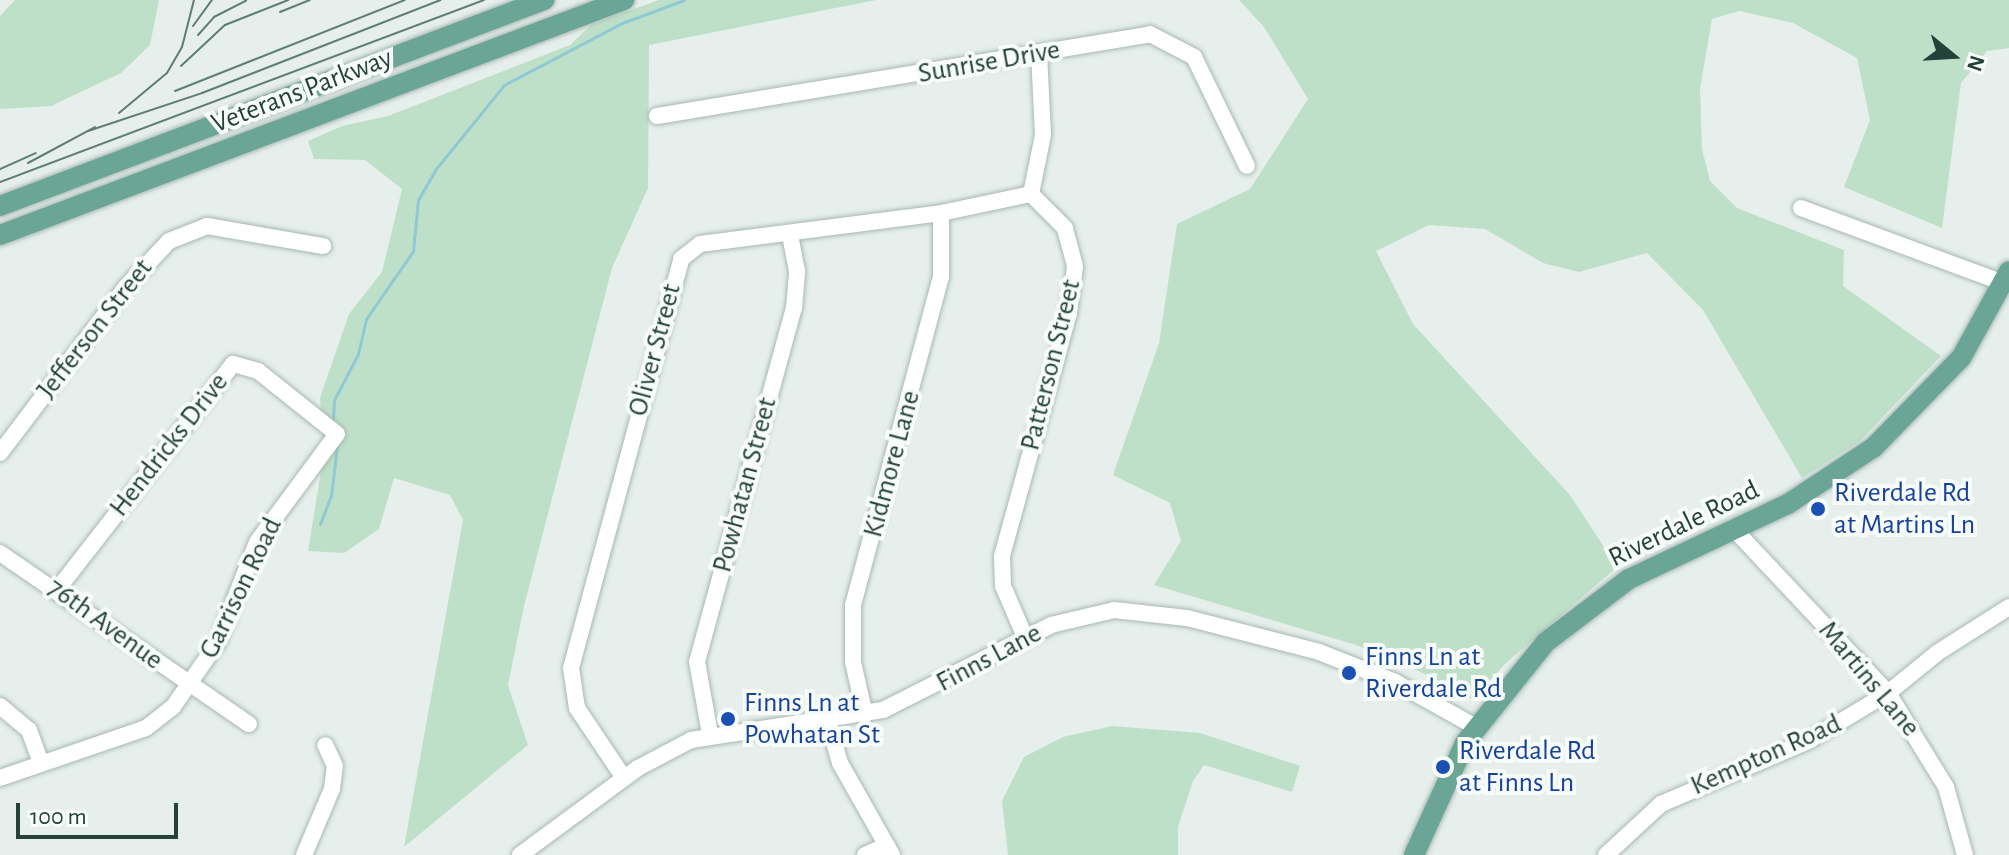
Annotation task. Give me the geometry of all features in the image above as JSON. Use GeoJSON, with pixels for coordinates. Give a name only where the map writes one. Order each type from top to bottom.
{"type":"FeatureCollection","features":[{"type":"Feature","properties":{"kind":"main road","name":"Veterans Parkway"},"geometry":{"type":"LineString","coordinates":[[0,206],[544,0]]}},
{"type":"Feature","properties":{"kind":"main road","name":"Veterans Parkway"},"geometry":{"type":"LineString","coordinates":[[0,235],[624,0]]}},
{"type":"Feature","properties":{"kind":"main road","name":"Riverdale Road"},"geometry":{"type":"LineString","coordinates":[[1414,855],[1436,798],[1476,727],[1546,642],[1578,615],[1650,567],[1808,494],[1906,419],[1961,358],[2006,277]]}},
{"type":"Feature","properties":{"kind":"street","name":"Sunrise Drive"},"geometry":{"type":"LineString","coordinates":[[657,116],[1039,54],[1143,34],[1172,41],[1198,63],[1247,166]]}},
{"type":"Feature","properties":{"kind":"street"},"geometry":{"type":"LineString","coordinates":[[1031,194],[1043,135],[1039,54]]}},
{"type":"Feature","properties":{"kind":"street","name":"Oliver Street"},"geometry":{"type":"LineString","coordinates":[[624,778],[577,708],[571,668],[671,284],[692,247],[941,213],[1031,194]]}},
{"type":"Feature","properties":{"kind":"street","name":"Patterson Street"},"geometry":{"type":"LineString","coordinates":[[1025,637],[1003,586],[1002,556],[1069,313],[1075,266],[1065,228],[1031,194]]}},
{"type":"Feature","properties":{"kind":"street"},"geometry":{"type":"LineString","coordinates":[[1801,208],[2006,277]]}},
{"type":"Feature","properties":{"kind":"street","name":"Kidmore Lane"},"geometry":{"type":"LineString","coordinates":[[865,715],[856,688],[851,619],[941,277],[941,213]]}},
{"type":"Feature","properties":{"kind":"street","name":"Jefferson Street"},"geometry":{"type":"LineString","coordinates":[[0,453],[153,255],[181,233],[207,226],[323,246]]}},
{"type":"Feature","properties":{"kind":"street","name":"Powhatan Street"},"geometry":{"type":"LineString","coordinates":[[710,734],[698,691],[697,662],[794,308],[797,271],[790,235]]}},
{"type":"Feature","properties":{"kind":"street","name":"Hendricks Drive"},"geometry":{"type":"LineString","coordinates":[[57,590],[233,364],[258,371],[337,434]]}},
{"type":"Feature","properties":{"kind":"street","name":"Garrison Road"},"geometry":{"type":"LineString","coordinates":[[0,778],[146,728],[173,707],[218,642],[257,542],[337,434]]}},
{"type":"Feature","properties":{"kind":"street","name":"Martins Lane"},"geometry":{"type":"LineString","coordinates":[[1733,528],[1888,693],[1946,787],[1965,855]]}},
{"type":"Feature","properties":{"kind":"street","name":"76th Avenue"},"geometry":{"type":"LineString","coordinates":[[0,553],[249,724]]}},
{"type":"Feature","properties":{"kind":"street","name":"Kempton Road"},"geometry":{"type":"LineString","coordinates":[[1606,855],[1661,804],[1810,740],[1888,693],[1937,653],[2009,607]]}},
{"type":"Feature","properties":{"kind":"street","name":"Finns Lane"},"geometry":{"type":"LineString","coordinates":[[520,855],[538,850],[624,778],[657,756],[710,734],[865,715],[919,696],[1025,637],[1096,613],[1144,610],[1179,616],[1339,659],[1476,727]]}},
{"type":"Feature","properties":{"kind":"street"},"geometry":{"type":"LineString","coordinates":[[0,706],[29,730],[41,763]]}},
{"type":"Feature","properties":{"kind":"street"},"geometry":{"type":"LineString","coordinates":[[828,721],[840,763],[889,850],[865,855]]}},
{"type":"Feature","properties":{"kind":"street"},"geometry":{"type":"LineString","coordinates":[[304,855],[332,789],[335,766],[325,745]]}},
{"type":"Feature","properties":{"kind":"green space"},"geometry":{"type":"Polygon","coordinates":[[[15,0],[159,0],[150,45],[121,73],[51,106],[0,109],[0,16],[15,0]]]}},
{"type":"Feature","properties":{"kind":"green space"},"geometry":{"type":"Polygon","coordinates":[[[659,0],[876,0],[649,45],[648,188],[612,268],[524,606],[508,685],[528,745],[404,847],[463,520],[450,495],[394,478],[379,529],[344,553],[308,551],[324,453],[320,398],[349,314],[382,272],[402,189],[365,160],[314,159],[308,141],[342,126],[388,116],[570,45],[592,24],[659,0]]]}},
{"type":"Feature","properties":{"kind":"green space"},"geometry":{"type":"Polygon","coordinates":[[[1239,0],[2009,0],[2009,48],[1987,51],[1961,83],[1942,228],[1844,187],[1870,120],[1857,58],[1793,23],[1739,11],[1712,19],[1700,89],[1702,149],[1710,181],[1737,208],[1844,250],[1843,286],[1941,356],[1860,441],[1802,478],[1703,310],[1647,253],[1579,272],[1543,263],[1485,229],[1429,225],[1376,251],[1413,324],[1570,495],[1617,567],[1506,663],[1472,700],[1430,676],[1356,645],[1154,585],[1181,541],[1170,503],[1113,475],[1159,343],[1177,224],[1250,189],[1308,99],[1264,27],[1239,0]]]}},
{"type":"Feature","properties":{"kind":"green space"},"geometry":{"type":"Polygon","coordinates":[[[1112,726],[1200,733],[1300,766],[1292,792],[1204,765],[1193,781],[1178,827],[1178,855],[1008,855],[1002,801],[1024,757],[1063,737],[1112,726]]]}},
{"type":"Feature","properties":{"kind":"waterway"},"geometry":{"type":"LineString","coordinates":[[333,420],[334,400],[358,354],[366,319],[413,251],[418,200],[435,170],[504,85],[622,23],[684,0]]}},
{"type":"Feature","properties":{"kind":"waterway"},"geometry":{"type":"LineString","coordinates":[[320,524],[331,496],[337,446]]}},
{"type":"Feature","properties":{"kind":"tram line"},"geometry":{"type":"LineString","coordinates":[[119,113],[167,73],[182,47],[194,0]]}},
{"type":"Feature","properties":{"kind":"tram line"},"geometry":{"type":"LineString","coordinates":[[193,26],[212,0]]}},
{"type":"Feature","properties":{"kind":"tram line"},"geometry":{"type":"LineString","coordinates":[[181,66],[225,25],[288,0]]}},
{"type":"Feature","properties":{"kind":"tram line"},"geometry":{"type":"LineString","coordinates":[[280,12],[310,0]]}},
{"type":"Feature","properties":{"kind":"tram line"},"geometry":{"type":"LineString","coordinates":[[175,91],[405,0]]}},
{"type":"Feature","properties":{"kind":"tram line"},"geometry":{"type":"LineString","coordinates":[[88,131],[202,93],[440,0]]}},
{"type":"Feature","properties":{"kind":"tram line"},"geometry":{"type":"LineString","coordinates":[[0,182],[484,0]]}},
{"type":"Feature","properties":{"kind":"tram line"},"geometry":{"type":"LineString","coordinates":[[198,35],[214,17],[246,1]]}},
{"type":"Feature","properties":{"kind":"tram line"},"geometry":{"type":"LineString","coordinates":[[28,163],[95,127]]}},
{"type":"Feature","properties":{"kind":"tram line"},"geometry":{"type":"LineString","coordinates":[[0,169],[36,153]]}},
{"type":"Feature","properties":{"kind":"place","name":"Riverdale Rd at Martins Ln"},"geometry":{"type":"Point","coordinates":[1818,509]}},
{"type":"Feature","properties":{"kind":"place","name":"Finns Ln at Riverdale Rd"},"geometry":{"type":"Point","coordinates":[1349,673]}},
{"type":"Feature","properties":{"kind":"place","name":"Finns Ln at Powhatan St"},"geometry":{"type":"Point","coordinates":[728,719]}},
{"type":"Feature","properties":{"kind":"place","name":"Riverdale Rd at Finns Ln"},"geometry":{"type":"Point","coordinates":[1443,767]}}]}
